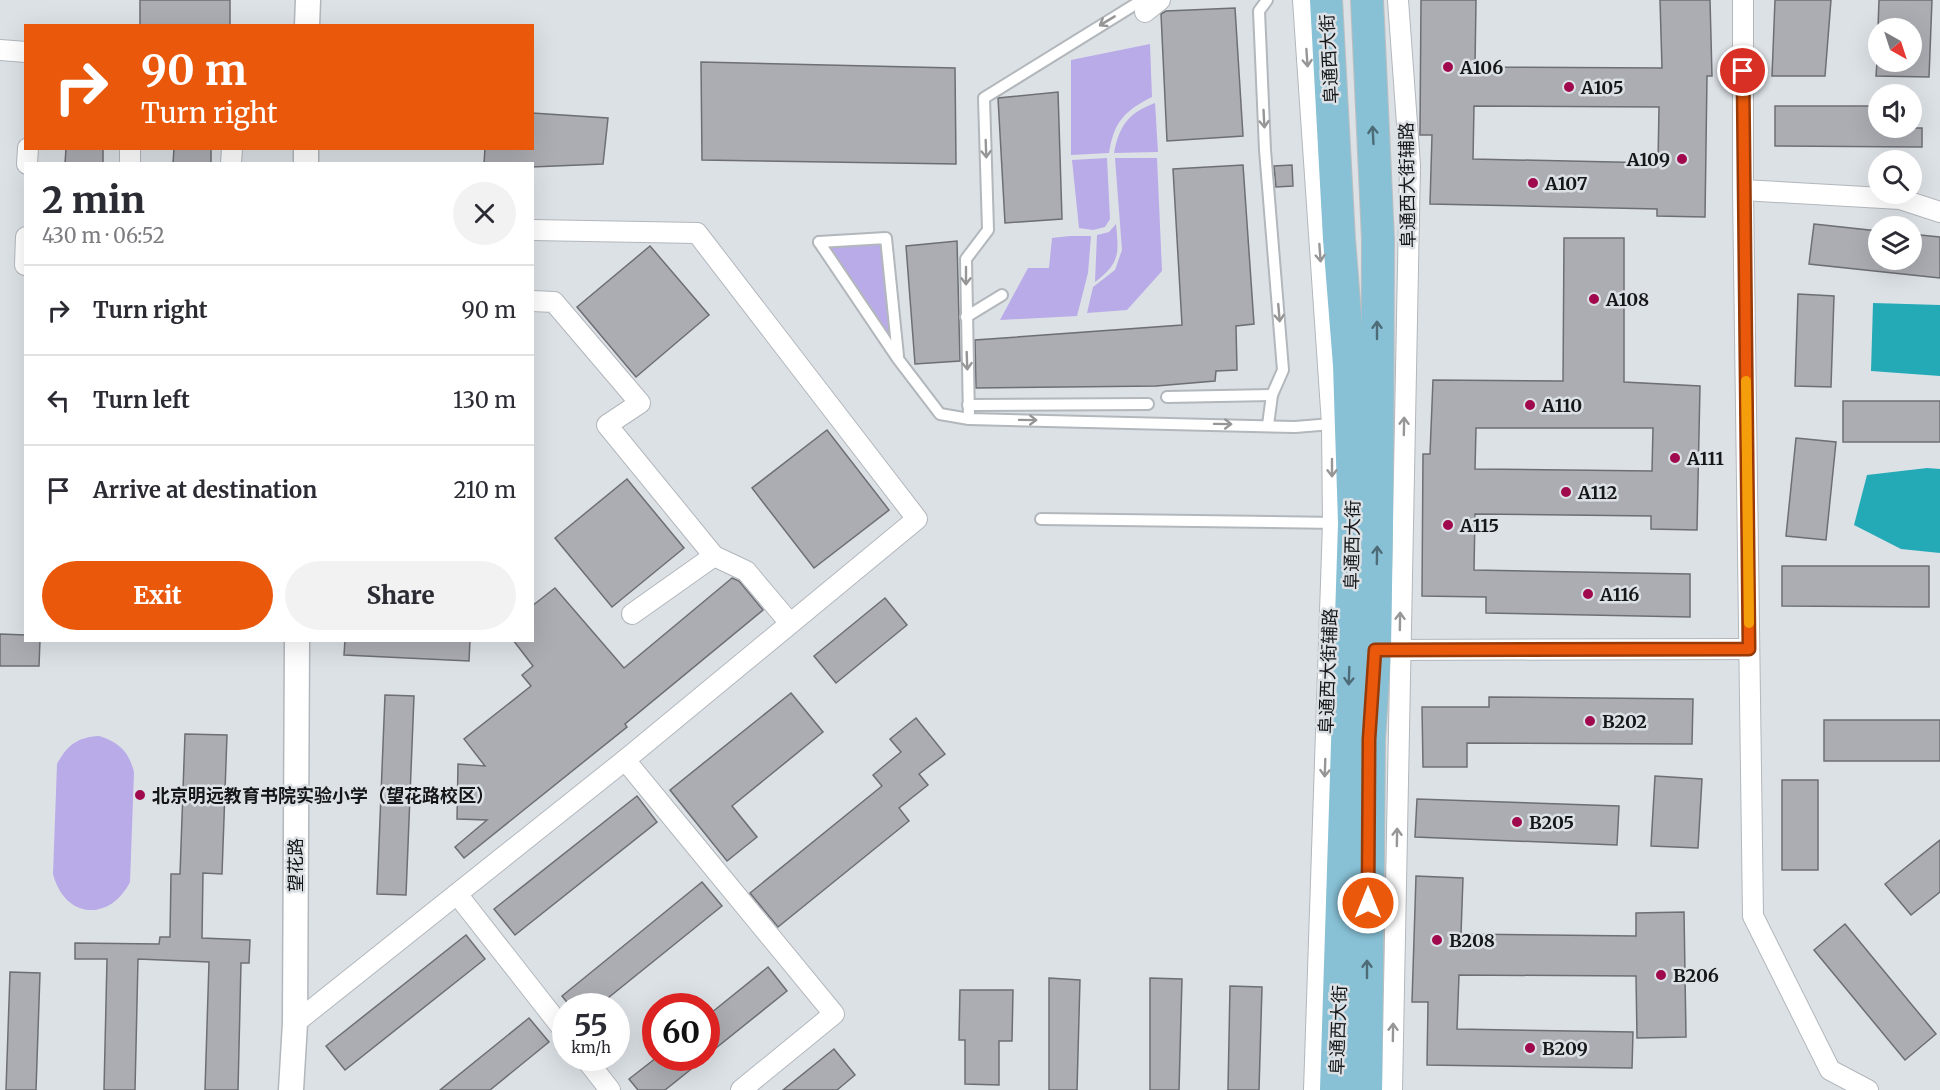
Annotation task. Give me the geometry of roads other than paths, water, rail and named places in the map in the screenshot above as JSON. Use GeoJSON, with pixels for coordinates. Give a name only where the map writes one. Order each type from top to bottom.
{"type":"FeatureCollection","features":[{"type":"Feature","properties":{"kind":"main road","name":"阜通西大街"},"geometry":{"type":"LineString","coordinates":[[1326,0],[1339,239],[1349,365],[1355,523],[1387,650],[1369,739],[1366,1090]]}},
{"type":"Feature","properties":{"kind":"main road","name":"阜通西大街"},"geometry":{"type":"LineString","coordinates":[[1336,1090],[1355,523],[1378,239],[1367,0]]}},
{"type":"Feature","properties":{"kind":"street"},"geometry":{"type":"LineString","coordinates":[[308,0],[308,24]]}},
{"type":"Feature","properties":{"kind":"street","name":"阜通西大街辅路"},"geometry":{"type":"LineString","coordinates":[[1303,0],[1332,424],[1355,523],[1314,1090]]}},
{"type":"Feature","properties":{"kind":"street","name":"阜通西大街辅路"},"geometry":{"type":"LineString","coordinates":[[1392,1090],[1387,650],[1410,165],[1398,0]]}},
{"type":"Feature","properties":{"kind":"street"},"geometry":{"type":"LineString","coordinates":[[1743,0],[1743,190],[1753,916],[1830,1070],[1868,1090]]}},
{"type":"Feature","properties":{"kind":"street"},"geometry":{"type":"LineString","coordinates":[[0,50],[24,52]]}},
{"type":"Feature","properties":{"kind":"street"},"geometry":{"type":"LineString","coordinates":[[1743,190],[1900,199],[1940,212]]}},
{"type":"Feature","properties":{"kind":"street"},"geometry":{"type":"LineString","coordinates":[[295,1023],[625,760],[789,622],[917,519],[697,232],[534,230]]}},
{"type":"Feature","properties":{"kind":"street"},"geometry":{"type":"LineString","coordinates":[[534,301],[554,302],[640,403],[607,425],[714,556],[746,571],[789,622]]}},
{"type":"Feature","properties":{"kind":"street"},"geometry":{"type":"LineString","coordinates":[[632,614],[714,556]]}},
{"type":"Feature","properties":{"kind":"street","name":"望花路"},"geometry":{"type":"LineString","coordinates":[[291,1090],[295,1023],[297,642]]}},
{"type":"Feature","properties":{"kind":"street"},"geometry":{"type":"LineString","coordinates":[[1387,650],[1749,649]]}},
{"type":"Feature","properties":{"kind":"street"},"geometry":{"type":"LineString","coordinates":[[625,760],[834,1014],[741,1090]]}},
{"type":"Feature","properties":{"kind":"street"},"geometry":{"type":"LineString","coordinates":[[457,894],[552,1015]]}},
{"type":"Feature","properties":{"kind":"street"},"geometry":{"type":"LineString","coordinates":[[595,1071],[610,1090]]}},
{"type":"Feature","properties":{"kind":"lane"},"geometry":{"type":"LineString","coordinates":[[1267,0],[1259,11],[1265,150],[1282,370],[1272,395],[1268,425]]}},
{"type":"Feature","properties":{"kind":"lane"},"geometry":{"type":"LineString","coordinates":[[969,419],[966,259],[988,230],[984,98],[1138,2],[1155,4]]}},
{"type":"Feature","properties":{"kind":"lane"},"geometry":{"type":"LineString","coordinates":[[898,359],[886,238],[819,242],[898,359],[940,414],[969,419],[1296,427],[1332,424]]}},
{"type":"Feature","properties":{"kind":"lane"},"geometry":{"type":"LineString","coordinates":[[966,317],[1002,295]]}},
{"type":"Feature","properties":{"kind":"lane"},"geometry":{"type":"LineString","coordinates":[[1167,397],[1272,395]]}},
{"type":"Feature","properties":{"kind":"lane"},"geometry":{"type":"LineString","coordinates":[[968,405],[1148,404]]}},
{"type":"Feature","properties":{"kind":"lane"},"geometry":{"type":"LineString","coordinates":[[1041,519],[1355,523]]}},
{"type":"Feature","properties":{"kind":"water"},"geometry":{"type":"Polygon","coordinates":[[[1873,303],[1940,305],[1940,376],[1871,371],[1873,303]]]}},
{"type":"Feature","properties":{"kind":"water"},"geometry":{"type":"Polygon","coordinates":[[[1927,468],[1940,469],[1940,553],[1901,549],[1854,525],[1867,475],[1927,468]]]}},
{"type":"Feature","properties":{"kind":"place","name":"A106"},"geometry":{"type":"Point","coordinates":[1448,67]}},
{"type":"Feature","properties":{"kind":"place","name":"A105"},"geometry":{"type":"Point","coordinates":[1569,87]}},
{"type":"Feature","properties":{"kind":"place","name":"A109"},"geometry":{"type":"Point","coordinates":[1682,159]}},
{"type":"Feature","properties":{"kind":"place","name":"A107"},"geometry":{"type":"Point","coordinates":[1533,183]}},
{"type":"Feature","properties":{"kind":"place","name":"A108"},"geometry":{"type":"Point","coordinates":[1594,299]}},
{"type":"Feature","properties":{"kind":"place","name":"A110"},"geometry":{"type":"Point","coordinates":[1530,405]}},
{"type":"Feature","properties":{"kind":"place","name":"A111"},"geometry":{"type":"Point","coordinates":[1675,458]}},
{"type":"Feature","properties":{"kind":"place","name":"A112"},"geometry":{"type":"Point","coordinates":[1566,492]}},
{"type":"Feature","properties":{"kind":"place","name":"A115"},"geometry":{"type":"Point","coordinates":[1448,525]}},
{"type":"Feature","properties":{"kind":"place","name":"A116"},"geometry":{"type":"Point","coordinates":[1588,594]}},
{"type":"Feature","properties":{"kind":"place","name":"B202"},"geometry":{"type":"Point","coordinates":[1590,721]}},
{"type":"Feature","properties":{"kind":"place","name":"北京明远教育书院实验小学（望花路校区）"},"geometry":{"type":"Point","coordinates":[140,795]}},
{"type":"Feature","properties":{"kind":"place","name":"B205"},"geometry":{"type":"Point","coordinates":[1517,822]}},
{"type":"Feature","properties":{"kind":"place","name":"B208"},"geometry":{"type":"Point","coordinates":[1437,940]}},
{"type":"Feature","properties":{"kind":"place","name":"B206"},"geometry":{"type":"Point","coordinates":[1661,975]}},
{"type":"Feature","properties":{"kind":"place","name":"B209"},"geometry":{"type":"Point","coordinates":[1530,1048]}}]}
